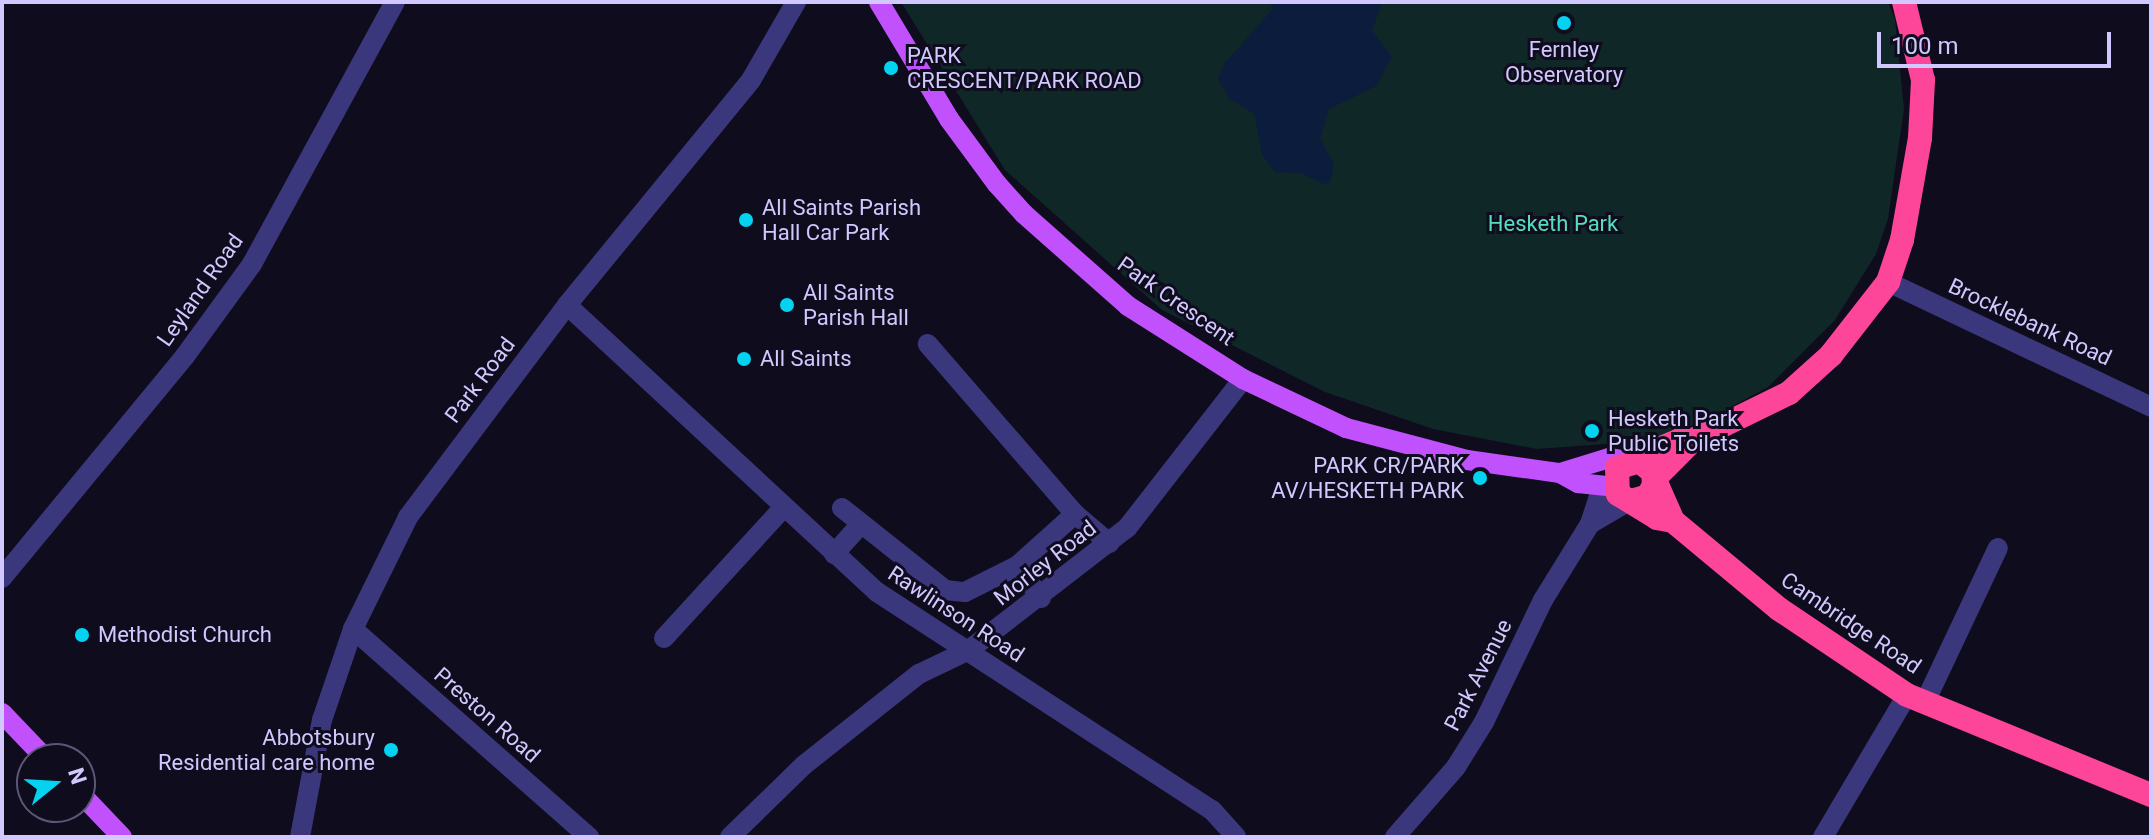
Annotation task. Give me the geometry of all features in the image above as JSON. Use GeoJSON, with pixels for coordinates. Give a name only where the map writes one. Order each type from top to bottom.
{"type":"FeatureCollection","features":[{"type":"Feature","properties":{"kind":"highway","name":"Park Crescent"},"geometry":{"type":"LineString","coordinates":[[1655,479],[1693,440],[1789,393],[1840,345],[1888,282],[1902,240],[1920,138],[1923,80],[1904,2]]}},
{"type":"Feature","properties":{"kind":"highway","name":"Park Crescent"},"geometry":{"type":"LineString","coordinates":[[1630,460],[1680,440],[1693,440]]}},
{"type":"Feature","properties":{"kind":"highway"},"geometry":{"type":"LineString","coordinates":[[1630,460],[1650,467],[1655,479],[1648,496],[1622,494],[1617,468],[1630,460]]}},
{"type":"Feature","properties":{"kind":"highway","name":"Cambridge Road"},"geometry":{"type":"LineString","coordinates":[[1655,479],[1673,521],[1779,609],[1917,697],[2151,795]]}},
{"type":"Feature","properties":{"kind":"highway","name":"Cambridge Road"},"geometry":{"type":"LineString","coordinates":[[1622,494],[1657,518],[1673,521]]}},
{"type":"Feature","properties":{"kind":"main road","name":"Park Crescent"},"geometry":{"type":"LineString","coordinates":[[879,2],[949,119],[1024,214],[1128,306],[1243,379],[1346,428],[1467,460],[1560,473],[1578,483],[1622,494]]}},
{"type":"Feature","properties":{"kind":"main road","name":"Park Crescent"},"geometry":{"type":"LineString","coordinates":[[1560,473],[1609,458],[1630,460]]}},
{"type":"Feature","properties":{"kind":"main road"},"geometry":{"type":"LineString","coordinates":[[2,713],[31,743]]}},
{"type":"Feature","properties":{"kind":"main road"},"geometry":{"type":"LineString","coordinates":[[96,810],[122,837]]}},
{"type":"Feature","properties":{"kind":"street","name":"Leyland Road"},"geometry":{"type":"LineString","coordinates":[[2,578],[185,356],[252,264],[395,2]]}},
{"type":"Feature","properties":{"kind":"street","name":"Park Road"},"geometry":{"type":"LineString","coordinates":[[300,837],[322,720],[353,629],[408,517],[567,305],[751,80],[796,2]]}},
{"type":"Feature","properties":{"kind":"street","name":"Brocklebank Road"},"geometry":{"type":"LineString","coordinates":[[1888,282],[2151,407]]}},
{"type":"Feature","properties":{"kind":"street","name":"Rawlinson Road"},"geometry":{"type":"LineString","coordinates":[[567,305],[877,592],[1212,810],[1236,837]]}},
{"type":"Feature","properties":{"kind":"street"},"geometry":{"type":"LineString","coordinates":[[928,344],[1075,514],[1109,543]]}},
{"type":"Feature","properties":{"kind":"street","name":"Morley Road"},"geometry":{"type":"LineString","coordinates":[[730,837],[804,765],[919,674],[969,650],[1041,598],[1127,528],[1243,379]]}},
{"type":"Feature","properties":{"kind":"street","name":"Park Avenue"},"geometry":{"type":"LineString","coordinates":[[1395,837],[1470,745],[1543,600],[1590,524],[1622,494]]}},
{"type":"Feature","properties":{"kind":"street"},"geometry":{"type":"LineString","coordinates":[[664,638],[784,507]]}},
{"type":"Feature","properties":{"kind":"street"},"geometry":{"type":"LineString","coordinates":[[842,508],[945,590],[965,592],[985,585],[1017,566],[1075,514]]}},
{"type":"Feature","properties":{"kind":"street"},"geometry":{"type":"LineString","coordinates":[[834,554],[861,524]]}},
{"type":"Feature","properties":{"kind":"street"},"geometry":{"type":"LineString","coordinates":[[1823,837],[1917,697],[1998,548]]}},
{"type":"Feature","properties":{"kind":"street"},"geometry":{"type":"LineString","coordinates":[[1017,566],[1041,598]]}},
{"type":"Feature","properties":{"kind":"street","name":"Preston Road"},"geometry":{"type":"LineString","coordinates":[[353,629],[589,837]]}},
{"type":"Feature","properties":{"kind":"green space","name":"Hesketh Park"},"geometry":{"type":"Polygon","coordinates":[[[901,2],[1888,2],[1895,19],[1904,109],[1888,219],[1876,254],[1835,320],[1768,387],[1703,422],[1646,441],[1537,449],[1433,429],[1325,392],[1162,310],[1005,170],[901,2]]]}},
{"type":"Feature","properties":{"kind":"water"},"geometry":{"type":"Polygon","coordinates":[[[1271,2],[1382,2],[1372,31],[1392,57],[1376,86],[1329,109],[1320,139],[1334,164],[1330,182],[1323,184],[1301,173],[1275,172],[1262,154],[1254,114],[1229,98],[1218,79],[1224,64],[1272,10],[1271,2]]]}},
{"type":"Feature","properties":{"kind":"place","name":"Fernley Observatory"},"geometry":{"type":"Point","coordinates":[1564,23]}},
{"type":"Feature","properties":{"kind":"place","name":"PARK CRESCENT/PARK ROAD"},"geometry":{"type":"Point","coordinates":[891,68]}},
{"type":"Feature","properties":{"kind":"place","name":"All Saints Parish Hall Car Park"},"geometry":{"type":"Point","coordinates":[746,220]}},
{"type":"Feature","properties":{"kind":"place","name":"All Saints Parish Hall"},"geometry":{"type":"Point","coordinates":[787,305]}},
{"type":"Feature","properties":{"kind":"place","name":"All Saints"},"geometry":{"type":"Point","coordinates":[744,359]}},
{"type":"Feature","properties":{"kind":"place","name":"Hesketh Park Public Toilets"},"geometry":{"type":"Point","coordinates":[1592,431]}},
{"type":"Feature","properties":{"kind":"place","name":"PARK CR/PARK AV/HESKETH PARK"},"geometry":{"type":"Point","coordinates":[1480,478]}},
{"type":"Feature","properties":{"kind":"place","name":"Methodist Church"},"geometry":{"type":"Point","coordinates":[82,635]}},
{"type":"Feature","properties":{"kind":"place","name":"Abbotsbury Residential care home"},"geometry":{"type":"Point","coordinates":[391,750]}}]}
